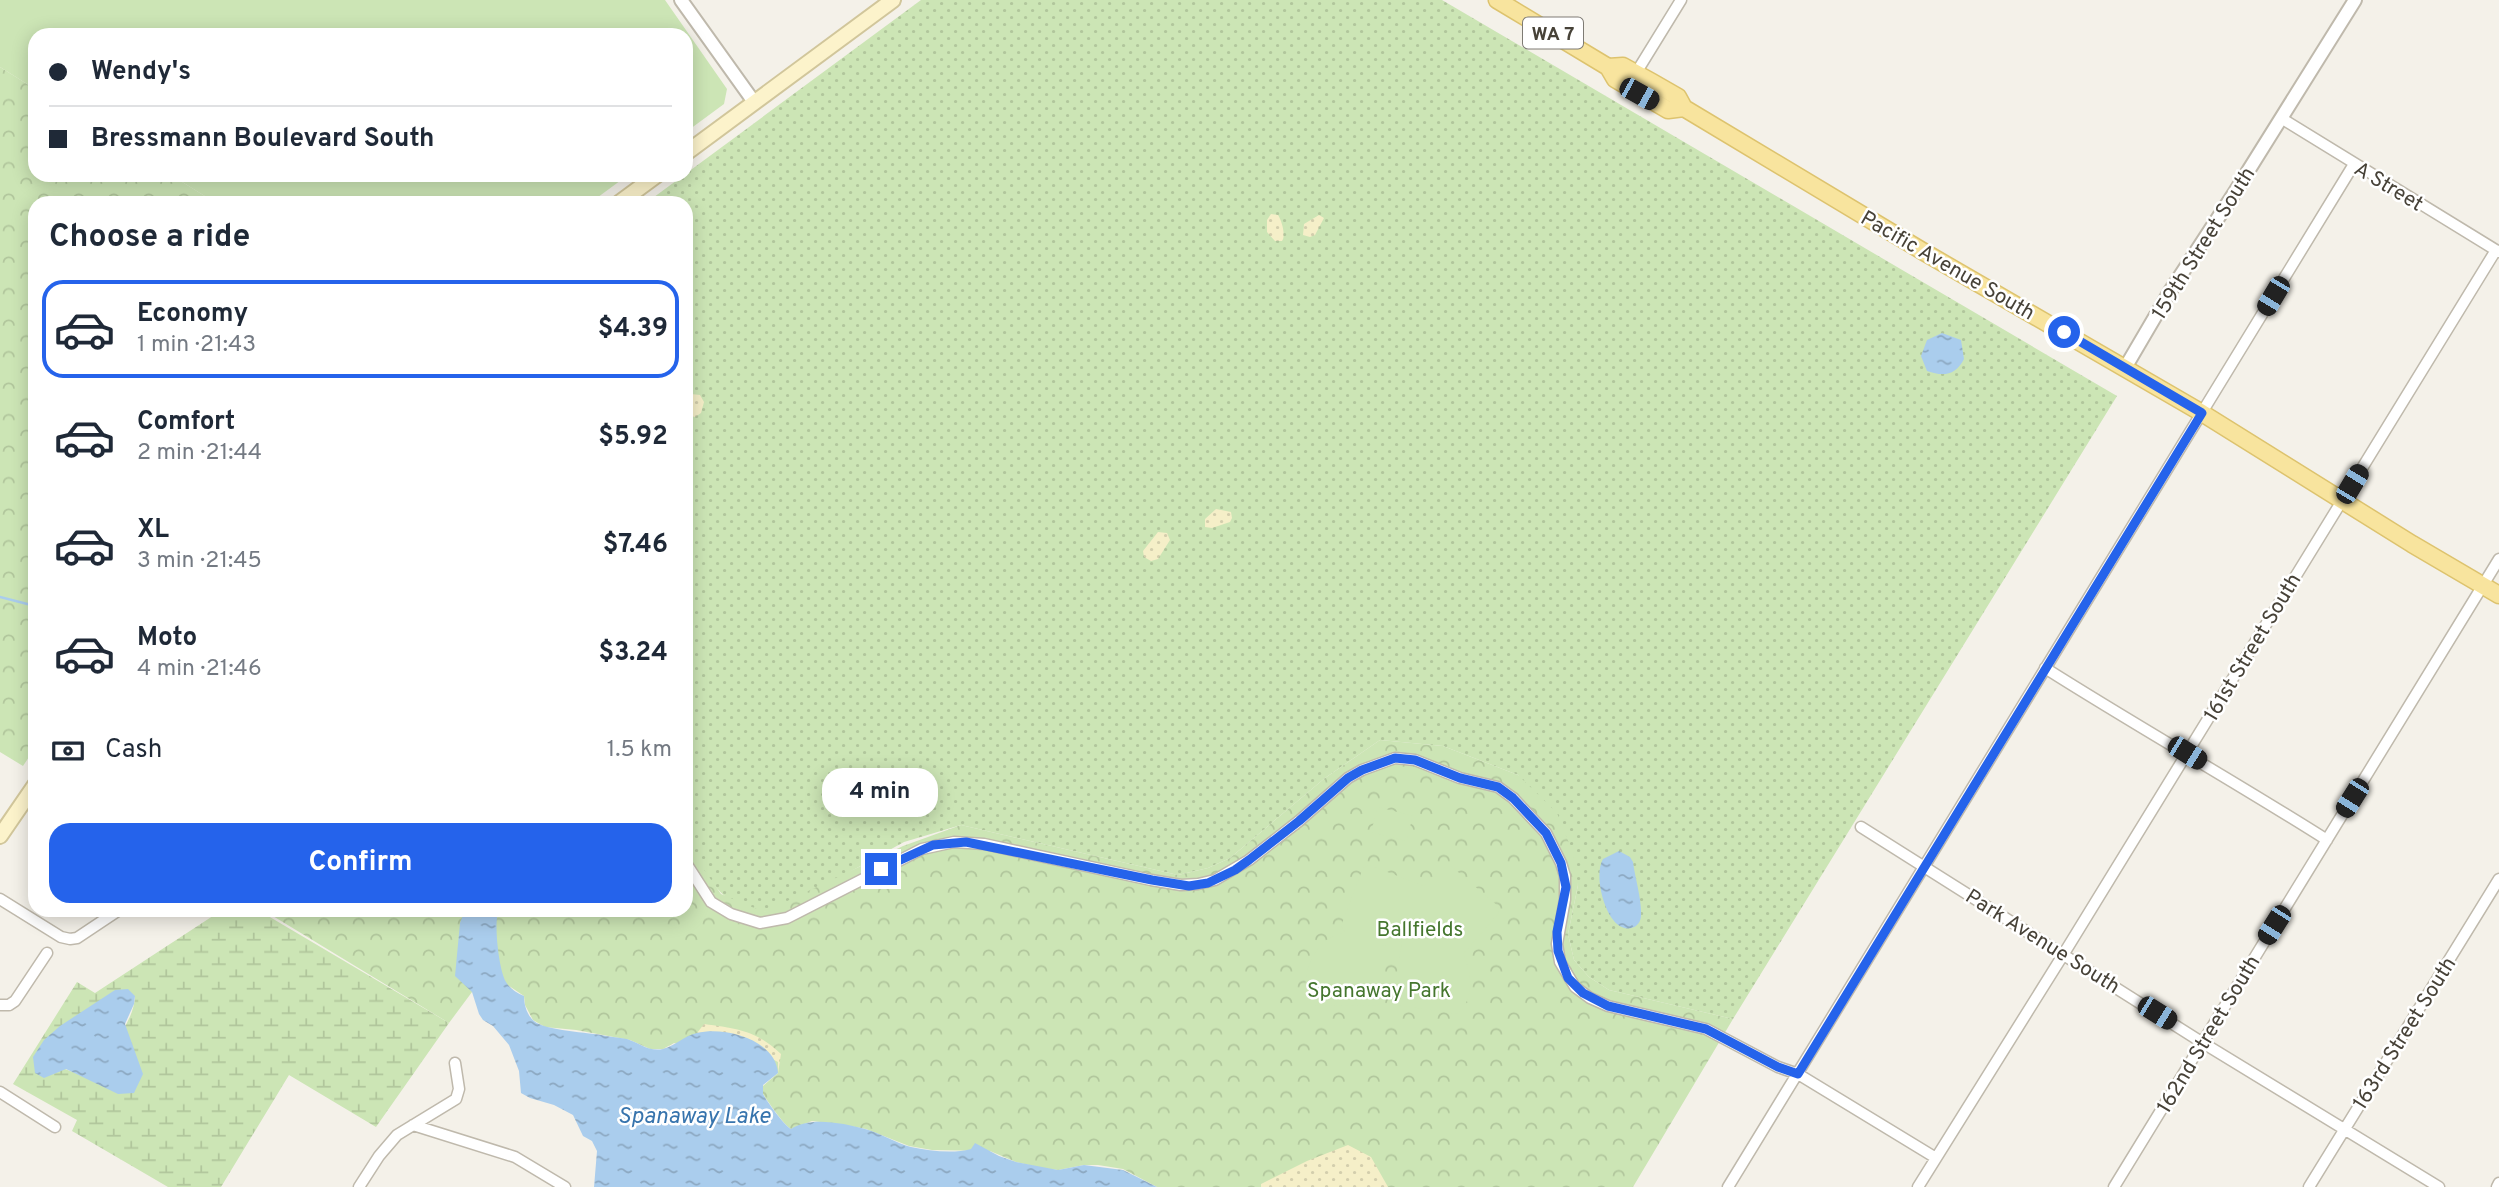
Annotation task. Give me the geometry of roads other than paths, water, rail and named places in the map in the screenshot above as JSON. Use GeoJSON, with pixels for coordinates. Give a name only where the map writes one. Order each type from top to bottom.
{"type":"FeatureCollection","features":[{"type":"Feature","properties":{"kind":"main road"},"geometry":{"type":"LineString","coordinates":[[693,148],[892,0]]}},
{"type":"Feature","properties":{"kind":"main road","name":"Pacific Avenue South"},"geometry":{"type":"LineString","coordinates":[[1497,0],[1608,66],[1623,66],[1678,97],[1684,108],[1924,252],[2202,413],[2499,595]]}},
{"type":"Feature","properties":{"kind":"main road","name":"Pacific Avenue South"},"geometry":{"type":"LineString","coordinates":[[1608,66],[1615,79],[1658,105],[1668,110],[1684,108]]}},
{"type":"Feature","properties":{"kind":"main road"},"geometry":{"type":"LineString","coordinates":[[628,196],[648,182]]}},
{"type":"Feature","properties":{"kind":"main road"},"geometry":{"type":"LineString","coordinates":[[0,836],[28,795]]}},
{"type":"Feature","properties":{"kind":"street"},"geometry":{"type":"LineString","coordinates":[[681,0],[754,102]]}},
{"type":"Feature","properties":{"kind":"street"},"geometry":{"type":"LineString","coordinates":[[1636,74],[1681,0]]}},
{"type":"Feature","properties":{"kind":"street","name":"159th Street South"},"geometry":{"type":"LineString","coordinates":[[2125,368],[2169,293],[2355,0]]}},
{"type":"Feature","properties":{"kind":"street","name":"A Street"},"geometry":{"type":"LineString","coordinates":[[2281,118],[2497,251]]}},
{"type":"Feature","properties":{"kind":"street"},"geometry":{"type":"LineString","coordinates":[[1728,1187],[2354,164]]}},
{"type":"Feature","properties":{"kind":"street","name":"161st Street South"},"geometry":{"type":"LineString","coordinates":[[1918,1187],[2497,251]]}},
{"type":"Feature","properties":{"kind":"street","name":"162nd Street South"},"geometry":{"type":"LineString","coordinates":[[2114,1187],[2499,559]]}},
{"type":"Feature","properties":{"kind":"street"},"geometry":{"type":"LineString","coordinates":[[2045,668],[2327,840]]}},
{"type":"Feature","properties":{"kind":"street"},"geometry":{"type":"LineString","coordinates":[[693,874],[711,902],[731,914],[760,923],[786,918],[922,849],[954,842],[984,844],[1181,885],[1198,884],[1215,880],[1249,860],[1348,778],[1395,758],[1415,760],[1460,778],[1498,787],[1513,798],[1546,833],[1561,863],[1566,887],[1557,932],[1558,951],[1568,978],[1583,993],[1608,1006],[1706,1029],[1778,1067],[1798,1074],[1936,1158]]}},
{"type":"Feature","properties":{"kind":"street","name":"Park Avenue South"},"geometry":{"type":"LineString","coordinates":[[1861,827],[2203,1043],[2439,1187]]}},
{"type":"Feature","properties":{"kind":"street","name":"163rd Street South"},"geometry":{"type":"LineString","coordinates":[[2309,1187],[2499,879]]}},
{"type":"Feature","properties":{"kind":"street"},"geometry":{"type":"LineString","coordinates":[[0,899],[28,916]]}},
{"type":"Feature","properties":{"kind":"street"},"geometry":{"type":"LineString","coordinates":[[29,917],[61,937],[70,939],[77,938],[108,917]]}},
{"type":"Feature","properties":{"kind":"street"},"geometry":{"type":"LineString","coordinates":[[0,1005],[9,1005],[15,1001],[47,953]]}},
{"type":"Feature","properties":{"kind":"street"},"geometry":{"type":"LineString","coordinates":[[359,1187],[389,1143],[456,1099],[459,1089],[455,1063]]}},
{"type":"Feature","properties":{"kind":"street"},"geometry":{"type":"LineString","coordinates":[[0,1092],[55,1127]]}},
{"type":"Feature","properties":{"kind":"street"},"geometry":{"type":"LineString","coordinates":[[413,1125],[515,1157],[563,1186]]}},
{"type":"Feature","properties":{"kind":"water"},"geometry":{"type":"Polygon","coordinates":[[[1942,333],[1961,340],[1964,359],[1953,371],[1939,374],[1927,371],[1921,356],[1927,340],[1942,333]]]}},
{"type":"Feature","properties":{"kind":"water"},"geometry":{"type":"Polygon","coordinates":[[[1619,851],[1633,862],[1640,903],[1640,920],[1632,928],[1617,924],[1601,893],[1599,874],[1603,859],[1619,851]]]}},
{"type":"Feature","properties":{"kind":"water","name":"Spanaway Lake"},"geometry":{"type":"Polygon","coordinates":[[[462,917],[497,917],[503,976],[510,987],[524,996],[529,1016],[540,1024],[627,1039],[653,1049],[663,1049],[693,1034],[708,1031],[734,1034],[759,1044],[775,1062],[778,1073],[763,1085],[763,1094],[791,1129],[807,1123],[837,1123],[871,1131],[899,1143],[926,1150],[971,1149],[975,1143],[1016,1162],[1058,1170],[1084,1165],[1123,1170],[1157,1187],[594,1187],[597,1151],[592,1141],[583,1136],[573,1115],[521,1093],[519,1071],[509,1045],[493,1026],[483,1020],[472,992],[455,976],[462,917]]]}},
{"type":"Feature","properties":{"kind":"water"},"geometry":{"type":"Polygon","coordinates":[[[128,989],[135,996],[125,1024],[143,1074],[134,1093],[118,1094],[66,1069],[44,1078],[35,1073],[33,1057],[44,1040],[60,1026],[115,990],[128,989]]]}},
{"type":"Feature","properties":{"kind":"waterway"},"geometry":{"type":"LineString","coordinates":[[0,597],[28,604]]}},
{"type":"Feature","properties":{"kind":"park label","name":"Ballfields"},"geometry":{"type":"Point","coordinates":[1420,929]}},
{"type":"Feature","properties":{"kind":"park label","name":"Spanaway Park"},"geometry":{"type":"Point","coordinates":[1379,990]}}]}
